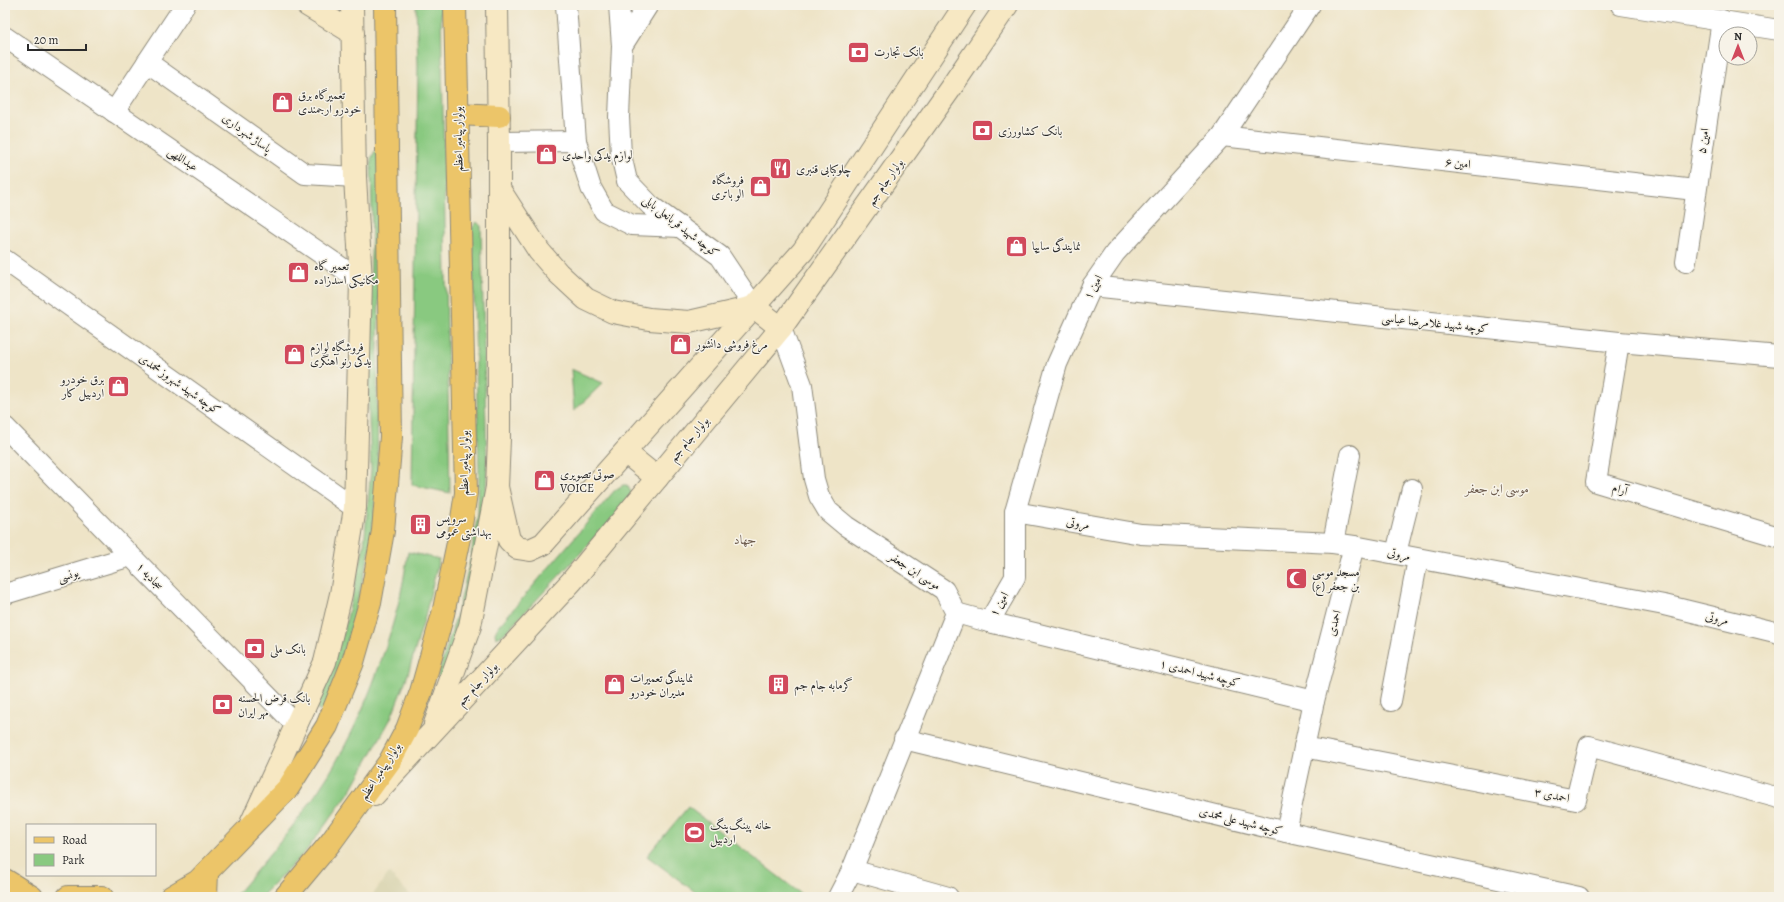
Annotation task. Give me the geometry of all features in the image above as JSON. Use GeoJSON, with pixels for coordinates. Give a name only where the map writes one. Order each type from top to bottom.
{"type":"FeatureCollection","features":[{"type":"Feature","properties":{"kind":"main road"},"geometry":{"type":"LineString","coordinates":[[307,5],[353,33]]}},
{"type":"Feature","properties":{"kind":"main road"},"geometry":{"type":"LineString","coordinates":[[248,830],[324,662],[341,594],[355,508],[361,281],[355,177],[352,5]]}},
{"type":"Feature","properties":{"kind":"main road"},"geometry":{"type":"LineString","coordinates":[[171,897],[198,882],[288,788],[327,726],[353,662],[370,603],[383,531],[391,436],[386,5]]}},
{"type":"Feature","properties":{"kind":"main road","name":"بولوار پیامبر اعظم"},"geometry":{"type":"LineString","coordinates":[[286,897],[331,842],[390,761],[407,729],[421,692],[443,614],[459,538],[466,493],[455,5]]}},
{"type":"Feature","properties":{"kind":"main road"},"geometry":{"type":"LineString","coordinates":[[432,733],[470,626],[498,486],[499,116],[497,5]]}},
{"type":"Feature","properties":{"kind":"main road"},"geometry":{"type":"LineString","coordinates":[[498,486],[509,540],[517,548],[530,550],[543,544],[803,251],[965,5]]}},
{"type":"Feature","properties":{"kind":"main road","name":"بولوار جام جم"},"geometry":{"type":"LineString","coordinates":[[331,842],[572,581],[781,328],[950,89],[1007,5]]}},
{"type":"Feature","properties":{"kind":"main road"},"geometry":{"type":"LineString","coordinates":[[924,66],[950,89]]}},
{"type":"Feature","properties":{"kind":"main road"},"geometry":{"type":"LineString","coordinates":[[457,114],[499,116]]}},
{"type":"Feature","properties":{"kind":"main road"},"geometry":{"type":"LineString","coordinates":[[499,189],[539,251],[558,273],[586,299],[613,312],[649,319],[689,322],[754,307]]}},
{"type":"Feature","properties":{"kind":"main road"},"geometry":{"type":"LineString","coordinates":[[754,307],[781,328]]}},
{"type":"Feature","properties":{"kind":"main road"},"geometry":{"type":"LineString","coordinates":[[625,452],[657,478]]}},
{"type":"Feature","properties":{"kind":"main road"},"geometry":{"type":"LineString","coordinates":[[206,897],[207,872]]}},
{"type":"Feature","properties":{"kind":"main road"},"geometry":{"type":"LineString","coordinates":[[5,880],[32,897]]}},
{"type":"Feature","properties":{"kind":"main road"},"geometry":{"type":"LineString","coordinates":[[68,897],[102,897]]}},
{"type":"Feature","properties":{"kind":"street"},"geometry":{"type":"LineString","coordinates":[[114,112],[185,5]]}},
{"type":"Feature","properties":{"kind":"street"},"geometry":{"type":"LineString","coordinates":[[566,5],[576,141],[591,188],[604,211],[632,225],[681,227]]}},
{"type":"Feature","properties":{"kind":"street"},"geometry":{"type":"LineString","coordinates":[[619,5],[622,46]]}},
{"type":"Feature","properties":{"kind":"street","name":"کوچه شهید قربانعلی بابلی"},"geometry":{"type":"LineString","coordinates":[[648,5],[622,46],[619,117],[621,155],[627,181],[651,206],[720,256],[754,307]]}},
{"type":"Feature","properties":{"kind":"street","name":"امین ۱"},"geometry":{"type":"LineString","coordinates":[[988,622],[1015,577],[1015,512],[1057,364],[1092,286],[1115,253],[1222,136],[1310,5]]}},
{"type":"Feature","properties":{"kind":"street"},"geometry":{"type":"LineString","coordinates":[[1621,5],[1680,9],[1722,20],[1779,30]]}},
{"type":"Feature","properties":{"kind":"street","name":"امین ۵"},"geometry":{"type":"LineString","coordinates":[[1686,262],[1695,190],[1722,20]]}},
{"type":"Feature","properties":{"kind":"street","name":"عبداللهی"},"geometry":{"type":"LineString","coordinates":[[5,37],[361,281]]}},
{"type":"Feature","properties":{"kind":"street","name":"پاساژ شهرداری"},"geometry":{"type":"LineString","coordinates":[[147,62],[305,174],[355,177]]}},
{"type":"Feature","properties":{"kind":"street","name":"امین ۶"},"geometry":{"type":"LineString","coordinates":[[1222,136],[1695,190]]}},
{"type":"Feature","properties":{"kind":"street"},"geometry":{"type":"LineString","coordinates":[[499,142],[576,141]]}},
{"type":"Feature","properties":{"kind":"street","name":"کوچه شهید شهروز محمدی"},"geometry":{"type":"LineString","coordinates":[[5,260],[355,508]]}},
{"type":"Feature","properties":{"kind":"street","name":"کوچه شهید غلامرضا عباسی"},"geometry":{"type":"LineString","coordinates":[[1092,286],[1619,342],[1779,356]]}},
{"type":"Feature","properties":{"kind":"street","name":"موسی ابن جعفر"},"geometry":{"type":"LineString","coordinates":[[781,328],[802,385],[814,479],[819,496],[828,510],[846,526],[944,590],[956,613]]}},
{"type":"Feature","properties":{"kind":"street","name":"آرام"},"geometry":{"type":"LineString","coordinates":[[1619,342],[1596,482],[1779,537]]}},
{"type":"Feature","properties":{"kind":"street","name":"سجادیه ۱"},"geometry":{"type":"LineString","coordinates":[[5,426],[296,725]]}},
{"type":"Feature","properties":{"kind":"street"},"geometry":{"type":"LineString","coordinates":[[1334,543],[1350,455]]}},
{"type":"Feature","properties":{"kind":"street"},"geometry":{"type":"LineString","coordinates":[[1396,553],[1412,489]]}},
{"type":"Feature","properties":{"kind":"street","name":"مروتی"},"geometry":{"type":"LineString","coordinates":[[1015,512],[1141,534],[1334,543],[1354,546],[1664,605],[1779,633]]}},
{"type":"Feature","properties":{"kind":"street","name":"احمدی"},"geometry":{"type":"LineString","coordinates":[[1314,701],[1354,546]]}},
{"type":"Feature","properties":{"kind":"street","name":"یونسی"},"geometry":{"type":"LineString","coordinates":[[5,594],[131,556]]}},
{"type":"Feature","properties":{"kind":"street"},"geometry":{"type":"LineString","coordinates":[[1391,701],[1418,559]]}},
{"type":"Feature","properties":{"kind":"street"},"geometry":{"type":"LineString","coordinates":[[838,897],[852,870],[956,613]]}},
{"type":"Feature","properties":{"kind":"street","name":"کوچه شهید احمدی ۱"},"geometry":{"type":"LineString","coordinates":[[956,613],[1314,701]]}},
{"type":"Feature","properties":{"kind":"street"},"geometry":{"type":"LineString","coordinates":[[1286,832],[1314,701]]}},
{"type":"Feature","properties":{"kind":"street","name":"کوچه شهید علی محمدی"},"geometry":{"type":"LineString","coordinates":[[904,739],[1286,832],[1579,897]]}},
{"type":"Feature","properties":{"kind":"street","name":"احمدی ۳"},"geometry":{"type":"LineString","coordinates":[[1304,747],[1576,800],[1589,746],[1779,798]]}},
{"type":"Feature","properties":{"kind":"street"},"geometry":{"type":"LineString","coordinates":[[852,870],[948,897]]}},
{"type":"Feature","properties":{"kind":"shaded area"},"geometry":{"type":"Polygon","coordinates":[[[389,873],[412,897],[371,897],[389,873]]]}},
{"type":"Feature","properties":{"kind":"green space"},"geometry":{"type":"Polygon","coordinates":[[[416,5],[441,5],[450,493],[412,485],[418,64],[416,5]]]}},
{"type":"Feature","properties":{"kind":"green space"},"geometry":{"type":"Polygon","coordinates":[[[375,151],[382,158],[377,395],[378,470],[371,546],[350,632],[325,708],[319,711],[317,707],[318,703],[344,631],[364,545],[371,470],[368,394],[372,213],[371,159],[375,151]]]}},
{"type":"Feature","properties":{"kind":"green space"},"geometry":{"type":"Polygon","coordinates":[[[477,222],[481,226],[487,467],[485,514],[466,613],[440,681],[438,674],[458,611],[470,561],[478,514],[479,469],[472,228],[477,222]]]}},
{"type":"Feature","properties":{"kind":"green space"},"geometry":{"type":"Polygon","coordinates":[[[571,369],[603,383],[574,411],[571,369]]]}},
{"type":"Feature","properties":{"kind":"green space"},"geometry":{"type":"Polygon","coordinates":[[[623,485],[627,485],[632,494],[624,507],[509,629],[501,636],[496,638],[495,633],[498,627],[615,490],[623,485]]]}},
{"type":"Feature","properties":{"kind":"green space"},"geometry":{"type":"Polygon","coordinates":[[[408,552],[439,559],[424,620],[407,677],[390,720],[351,790],[306,851],[261,897],[234,897],[284,837],[319,790],[340,755],[360,715],[377,673],[397,609],[408,552]]]}},
{"type":"Feature","properties":{"kind":"green space","name":"خانه پینگ‌پنگ اردبیل"},"geometry":{"type":"Polygon","coordinates":[[[688,807],[805,897],[702,897],[647,856],[688,807]]]}},
{"type":"Feature","properties":{"kind":"place","name":"بانک تجارت"},"geometry":{"type":"Point","coordinates":[858,52]}},
{"type":"Feature","properties":{"kind":"place","name":"تعمیرگاه برق خودرو ارجمندی"},"geometry":{"type":"Point","coordinates":[283,102]}},
{"type":"Feature","properties":{"kind":"place","name":"بانک کشاورزی"},"geometry":{"type":"Point","coordinates":[982,131]}},
{"type":"Feature","properties":{"kind":"place","name":"لوازم یدکی واحدی"},"geometry":{"type":"Point","coordinates":[547,155]}},
{"type":"Feature","properties":{"kind":"place","name":"چلوکبابی قنبری"},"geometry":{"type":"Point","coordinates":[781,169]}},
{"type":"Feature","properties":{"kind":"place","name":"فروشگاه الو باتری"},"geometry":{"type":"Point","coordinates":[760,187]}},
{"type":"Feature","properties":{"kind":"place","name":"نمایندگی سایپا"},"geometry":{"type":"Point","coordinates":[1017,246]}},
{"type":"Feature","properties":{"kind":"place","name":"تعمیر گاه مکانیکی اسدزاده"},"geometry":{"type":"Point","coordinates":[298,273]}},
{"type":"Feature","properties":{"kind":"place","name":"مرغ فروشی دانشور"},"geometry":{"type":"Point","coordinates":[680,344]}},
{"type":"Feature","properties":{"kind":"place","name":"فروشگاه لوازم یدکی رنو آهنگری"},"geometry":{"type":"Point","coordinates":[294,354]}},
{"type":"Feature","properties":{"kind":"place","name":"برق خودرو اردبیل کار"},"geometry":{"type":"Point","coordinates":[119,386]}},
{"type":"Feature","properties":{"kind":"place","name":"صوتی تصویری VOICE"},"geometry":{"type":"Point","coordinates":[544,481]}},
{"type":"Feature","properties":{"kind":"place","name":"سرویس بهداشتی عمومی"},"geometry":{"type":"Point","coordinates":[421,525]}},
{"type":"Feature","properties":{"kind":"place","name":"مسجد موسی بن جعفر (ع)"},"geometry":{"type":"Point","coordinates":[1296,579]}},
{"type":"Feature","properties":{"kind":"place","name":"بانک ملی"},"geometry":{"type":"Point","coordinates":[254,649]}},
{"type":"Feature","properties":{"kind":"place","name":"نمایندگی تعمیرات مدیران خودرو"},"geometry":{"type":"Point","coordinates":[615,685]}},
{"type":"Feature","properties":{"kind":"place","name":"گرمابه جام جم"},"geometry":{"type":"Point","coordinates":[779,685]}},
{"type":"Feature","properties":{"kind":"place","name":"بانک قرض الحسنه مهر ایران"},"geometry":{"type":"Point","coordinates":[222,705]}},
{"type":"Feature","properties":{"kind":"place","name":"خانه پینگ‌پنگ اردبیل"},"geometry":{"type":"Point","coordinates":[694,832]}},
{"type":"Feature","properties":{"kind":"district","name":"موسی ابن جعفر"},"geometry":{"type":"Point","coordinates":[1497,488]}},
{"type":"Feature","properties":{"kind":"district","name":"جهاد"},"geometry":{"type":"Point","coordinates":[745,539]}}]}
